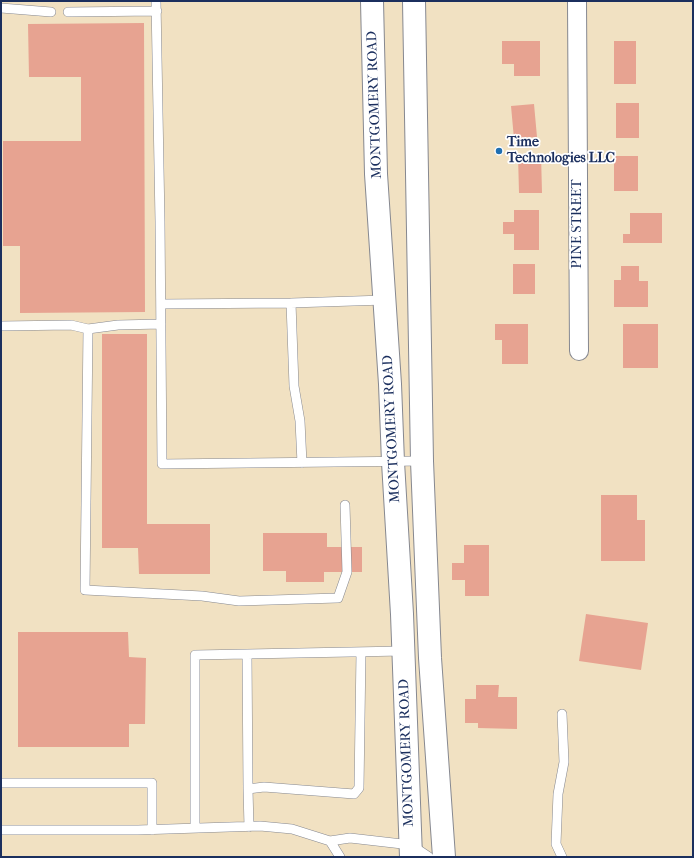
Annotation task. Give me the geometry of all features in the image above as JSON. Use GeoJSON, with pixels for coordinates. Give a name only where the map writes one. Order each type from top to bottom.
{"type":"FeatureCollection","features":[{"type":"Feature","properties":{"kind":"main road","name":"MONTGOMERY ROAD"},"geometry":{"type":"LineString","coordinates":[[372,1],[376,174],[390,384],[411,851]]}},
{"type":"Feature","properties":{"kind":"main road","name":"MONTGOMERY ROAD"},"geometry":{"type":"LineString","coordinates":[[414,1],[422,461],[430,658],[444,857]]}},
{"type":"Feature","properties":{"kind":"street","name":"PINE STREET"},"geometry":{"type":"LineString","coordinates":[[577,1],[579,351]]}},
{"type":"Feature","properties":{"kind":"lane"},"geometry":{"type":"LineString","coordinates":[[156,1],[162,464],[302,464],[422,461]]}},
{"type":"Feature","properties":{"kind":"lane"},"geometry":{"type":"LineString","coordinates":[[1,8],[51,12]]}},
{"type":"Feature","properties":{"kind":"lane"},"geometry":{"type":"LineString","coordinates":[[68,12],[157,11]]}},
{"type":"Feature","properties":{"kind":"lane"},"geometry":{"type":"LineString","coordinates":[[161,304],[291,303],[385,300]]}},
{"type":"Feature","properties":{"kind":"lane"},"geometry":{"type":"LineString","coordinates":[[291,303],[294,386],[300,421],[302,464]]}},
{"type":"Feature","properties":{"kind":"lane"},"geometry":{"type":"LineString","coordinates":[[1,326],[71,325],[88,329],[118,325],[161,324]]}},
{"type":"Feature","properties":{"kind":"lane"},"geometry":{"type":"LineString","coordinates":[[88,329],[85,590],[202,596],[239,601],[338,598],[347,572],[345,505]]}},
{"type":"Feature","properties":{"kind":"lane"},"geometry":{"type":"LineString","coordinates":[[195,828],[195,655],[403,651]]}},
{"type":"Feature","properties":{"kind":"lane"},"geometry":{"type":"LineString","coordinates":[[248,789],[264,787],[354,794],[359,788],[361,652]]}},
{"type":"Feature","properties":{"kind":"lane"},"geometry":{"type":"LineString","coordinates":[[247,654],[249,827]]}},
{"type":"Feature","properties":{"kind":"lane"},"geometry":{"type":"LineString","coordinates":[[562,714],[564,762],[558,794],[556,844],[562,857]]}},
{"type":"Feature","properties":{"kind":"lane"},"geometry":{"type":"LineString","coordinates":[[1,783],[152,783],[152,830]]}},
{"type":"Feature","properties":{"kind":"lane"},"geometry":{"type":"LineString","coordinates":[[1,830],[152,830],[249,827],[292,829],[330,841],[350,838],[411,851],[429,857]]}},
{"type":"Feature","properties":{"kind":"lane"},"geometry":{"type":"LineString","coordinates":[[330,841],[340,857]]}},
{"type":"Feature","properties":{"kind":"building"},"geometry":{"type":"Polygon","coordinates":[[[144,23],[145,312],[20,313],[20,246],[3,246],[3,141],[81,141],[81,77],[29,77],[28,24],[144,23]]]}},
{"type":"Feature","properties":{"kind":"building"},"geometry":{"type":"Polygon","coordinates":[[[502,41],[540,41],[540,76],[514,76],[514,64],[502,64],[502,41]]]}},
{"type":"Feature","properties":{"kind":"building"},"geometry":{"type":"Polygon","coordinates":[[[614,41],[636,41],[636,84],[614,84],[614,41]]]}},
{"type":"Feature","properties":{"kind":"building"},"geometry":{"type":"Polygon","coordinates":[[[616,103],[639,103],[639,138],[616,138],[616,103]]]}},
{"type":"Feature","properties":{"kind":"building"},"geometry":{"type":"Polygon","coordinates":[[[534,104],[537,137],[514,139],[511,106],[534,104]]]}},
{"type":"Feature","properties":{"kind":"building"},"geometry":{"type":"Polygon","coordinates":[[[541,154],[542,193],[519,193],[518,155],[541,154]]]}},
{"type":"Feature","properties":{"kind":"building"},"geometry":{"type":"Polygon","coordinates":[[[614,156],[638,156],[638,191],[614,191],[614,156]]]}},
{"type":"Feature","properties":{"kind":"building"},"geometry":{"type":"Polygon","coordinates":[[[514,210],[539,210],[539,250],[514,250],[514,234],[503,234],[503,222],[514,222],[514,210]]]}},
{"type":"Feature","properties":{"kind":"building"},"geometry":{"type":"Polygon","coordinates":[[[630,213],[662,213],[662,243],[623,243],[623,234],[630,234],[630,213]]]}},
{"type":"Feature","properties":{"kind":"building"},"geometry":{"type":"Polygon","coordinates":[[[513,264],[535,264],[535,294],[513,294],[513,264]]]}},
{"type":"Feature","properties":{"kind":"building"},"geometry":{"type":"Polygon","coordinates":[[[621,266],[639,266],[639,281],[648,281],[648,307],[614,307],[614,280],[621,280],[621,266]]]}},
{"type":"Feature","properties":{"kind":"building"},"geometry":{"type":"Polygon","coordinates":[[[495,324],[528,324],[528,364],[502,364],[502,340],[495,340],[495,324]]]}},
{"type":"Feature","properties":{"kind":"building"},"geometry":{"type":"Polygon","coordinates":[[[623,324],[658,324],[658,368],[623,368],[623,324]]]}},
{"type":"Feature","properties":{"kind":"building"},"geometry":{"type":"Polygon","coordinates":[[[102,334],[147,334],[147,524],[210,524],[210,574],[139,574],[138,548],[102,548],[102,334]]]}},
{"type":"Feature","properties":{"kind":"building"},"geometry":{"type":"Polygon","coordinates":[[[601,495],[637,495],[637,520],[645,520],[645,561],[601,561],[601,495]]]}},
{"type":"Feature","properties":{"kind":"building"},"geometry":{"type":"Polygon","coordinates":[[[263,533],[327,533],[327,547],[362,547],[362,572],[324,572],[324,582],[286,582],[286,571],[263,571],[263,533]]]}},
{"type":"Feature","properties":{"kind":"building"},"geometry":{"type":"Polygon","coordinates":[[[464,545],[489,545],[489,596],[465,596],[465,580],[452,580],[452,563],[464,563],[464,545]]]}},
{"type":"Feature","properties":{"kind":"building"},"geometry":{"type":"Polygon","coordinates":[[[586,614],[648,623],[641,670],[579,661],[586,614]]]}},
{"type":"Feature","properties":{"kind":"building"},"geometry":{"type":"Polygon","coordinates":[[[18,632],[128,632],[129,657],[146,658],[145,724],[129,724],[129,747],[18,747],[18,632]]]}},
{"type":"Feature","properties":{"kind":"building"},"geometry":{"type":"Polygon","coordinates":[[[476,685],[499,685],[498,697],[517,697],[517,729],[478,728],[478,723],[465,723],[465,699],[476,699],[476,685]]]}},
{"type":"Feature","properties":{"kind":"place","name":"Time Technologies LLC"},"geometry":{"type":"Point","coordinates":[499,151]}}]}
